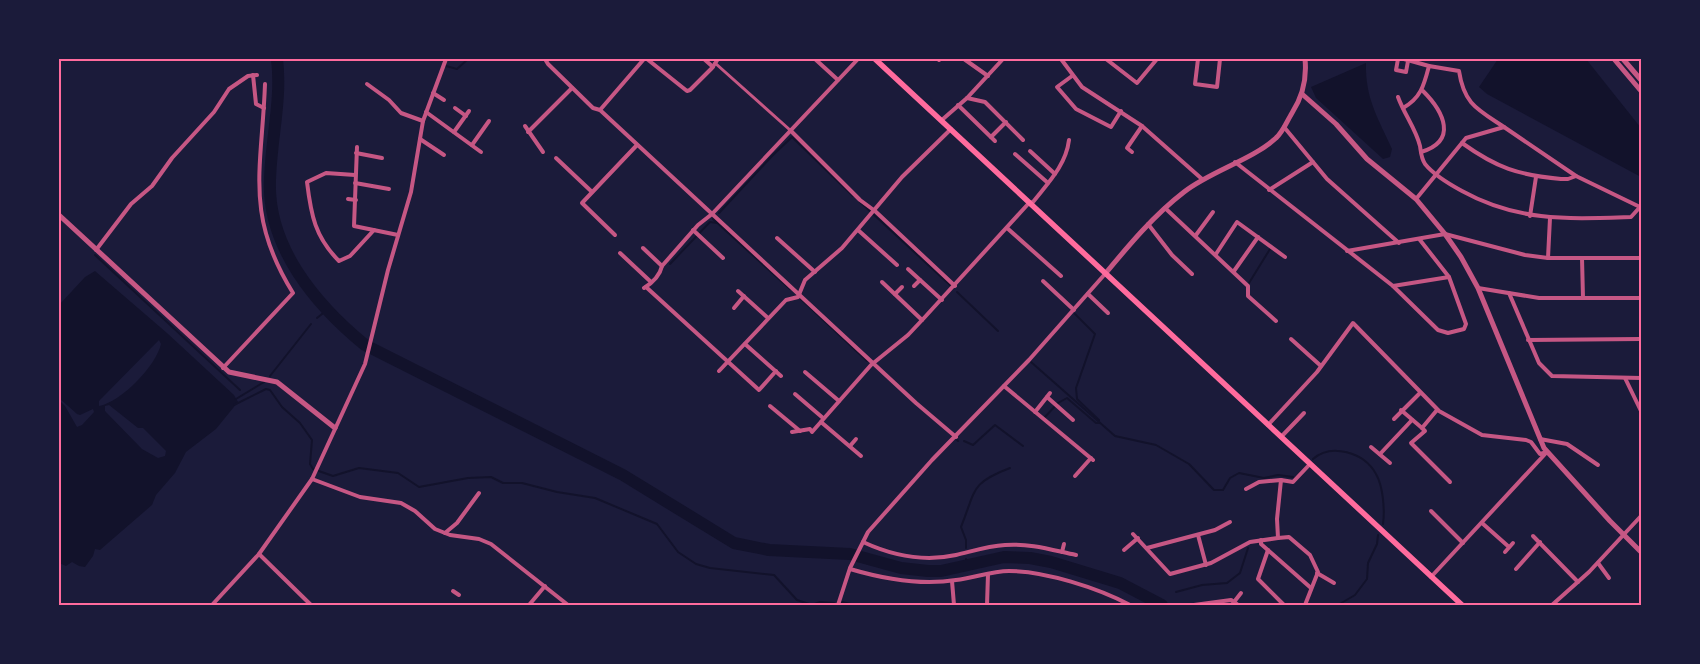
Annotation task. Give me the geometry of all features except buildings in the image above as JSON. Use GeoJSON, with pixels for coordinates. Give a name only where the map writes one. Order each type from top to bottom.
{"type":"FeatureCollection","features":[{"type":"Feature","properties":{"kind":"main road"},"geometry":{"type":"LineString","coordinates":[[876,59],[1462,605]]}},
{"type":"Feature","properties":{"kind":"street"},"geometry":{"type":"LineString","coordinates":[[212,605],[259,554],[312,479],[366,361],[411,192],[423,121],[446,59]]}},
{"type":"Feature","properties":{"kind":"street"},"geometry":{"type":"LineString","coordinates":[[545,59],[593,108],[600,110],[874,364],[956,437]]}},
{"type":"Feature","properties":{"kind":"street"},"geometry":{"type":"LineString","coordinates":[[600,110],[645,59],[687,91],[718,59]]}},
{"type":"Feature","properties":{"kind":"street"},"geometry":{"type":"LineString","coordinates":[[704,59],[714,65],[790,130],[860,200],[955,286]]}},
{"type":"Feature","properties":{"kind":"street"},"geometry":{"type":"LineString","coordinates":[[815,59],[838,80]]}},
{"type":"Feature","properties":{"kind":"street"},"geometry":{"type":"LineString","coordinates":[[776,372],[759,390],[645,287],[661,271],[662,266],[858,59]]}},
{"type":"Feature","properties":{"kind":"street"},"geometry":{"type":"LineString","coordinates":[[964,59],[988,76]]}},
{"type":"Feature","properties":{"kind":"street"},"geometry":{"type":"LineString","coordinates":[[942,119],[967,98],[1003,59]]}},
{"type":"Feature","properties":{"kind":"street"},"geometry":{"type":"LineString","coordinates":[[1061,59],[1072,76],[1087,91],[1142,126],[1202,179]]}},
{"type":"Feature","properties":{"kind":"street"},"geometry":{"type":"LineString","coordinates":[[1107,59],[1137,84],[1158,59]]}},
{"type":"Feature","properties":{"kind":"street"},"geometry":{"type":"LineString","coordinates":[[1198,59],[1195,84],[1217,87],[1220,59]]}},
{"type":"Feature","properties":{"kind":"street"},"geometry":{"type":"LineString","coordinates":[[838,605],[850,568],[868,532],[932,460],[956,437],[1074,310],[1148,224],[1202,179],[1276,138],[1302,94],[1305,79],[1305,59]]}},
{"type":"Feature","properties":{"kind":"street"},"geometry":{"type":"LineString","coordinates":[[1398,59],[1396,70],[1406,72],[1406,60],[1429,66],[1459,70],[1461,87],[1472,106],[1576,176],[1641,208],[1632,217],[1550,218],[1530,216],[1499,208],[1474,198],[1436,174],[1426,165],[1420,144],[1398,97]]}},
{"type":"Feature","properties":{"kind":"street"},"geometry":{"type":"LineString","coordinates":[[1614,59],[1641,90]]}},
{"type":"Feature","properties":{"kind":"street"},"geometry":{"type":"LineString","coordinates":[[1623,59],[1641,80]]}},
{"type":"Feature","properties":{"kind":"street"},"geometry":{"type":"LineString","coordinates":[[1403,108],[1413,103],[1423,91],[1429,66]]}},
{"type":"Feature","properties":{"kind":"street"},"geometry":{"type":"LineString","coordinates":[[96,250],[131,204],[152,186],[172,158],[214,112],[230,89],[255,75],[256,104],[264,108]]}},
{"type":"Feature","properties":{"kind":"street"},"geometry":{"type":"LineString","coordinates":[[1072,76],[1057,87],[1068,101],[1081,112],[1111,127],[1121,111]]}},
{"type":"Feature","properties":{"kind":"street"},"geometry":{"type":"LineString","coordinates":[[223,368],[293,293],[269,248],[262,216],[258,171],[265,84]]}},
{"type":"Feature","properties":{"kind":"street"},"geometry":{"type":"LineString","coordinates":[[367,84],[401,114],[423,121]]}},
{"type":"Feature","properties":{"kind":"street"},"geometry":{"type":"LineString","coordinates":[[368,93],[372,88]]}},
{"type":"Feature","properties":{"kind":"street"},"geometry":{"type":"LineString","coordinates":[[528,132],[572,88]]}},
{"type":"Feature","properties":{"kind":"street"},"geometry":{"type":"LineString","coordinates":[[1421,152],[1433,149],[1446,132],[1446,126],[1431,100],[1423,91]]}},
{"type":"Feature","properties":{"kind":"street"},"geometry":{"type":"LineString","coordinates":[[433,93],[444,100]]}},
{"type":"Feature","properties":{"kind":"street"},"geometry":{"type":"LineString","coordinates":[[1302,94],[1336,124],[1367,159],[1416,199],[1445,234],[1461,257],[1478,288],[1547,452],[1641,552]]}},
{"type":"Feature","properties":{"kind":"street"},"geometry":{"type":"LineString","coordinates":[[967,98],[985,102],[1023,140]]}},
{"type":"Feature","properties":{"kind":"street"},"geometry":{"type":"LineString","coordinates":[[388,108],[391,104]]}},
{"type":"Feature","properties":{"kind":"street"},"geometry":{"type":"LineString","coordinates":[[547,105],[551,109]]}},
{"type":"Feature","properties":{"kind":"street"},"geometry":{"type":"LineString","coordinates":[[958,105],[995,141]]}},
{"type":"Feature","properties":{"kind":"street"},"geometry":{"type":"LineString","coordinates":[[455,108],[466,116]]}},
{"type":"Feature","properties":{"kind":"street"},"geometry":{"type":"LineString","coordinates":[[426,112],[482,152]]}},
{"type":"Feature","properties":{"kind":"street"},"geometry":{"type":"LineString","coordinates":[[454,132],[469,112]]}},
{"type":"Feature","properties":{"kind":"street"},"geometry":{"type":"LineString","coordinates":[[472,145],[489,121]]}},
{"type":"Feature","properties":{"kind":"street"},"geometry":{"type":"LineString","coordinates":[[991,137],[1006,122]]}},
{"type":"Feature","properties":{"kind":"street"},"geometry":{"type":"LineString","coordinates":[[1446,126],[1453,125]]}},
{"type":"Feature","properties":{"kind":"street"},"geometry":{"type":"LineString","coordinates":[[525,126],[544,152]]}},
{"type":"Feature","properties":{"kind":"street"},"geometry":{"type":"LineString","coordinates":[[1132,152],[1127,148],[1142,126]]}},
{"type":"Feature","properties":{"kind":"street"},"geometry":{"type":"LineString","coordinates":[[1284,127],[1327,179],[1399,243]]}},
{"type":"Feature","properties":{"kind":"street"},"geometry":{"type":"LineString","coordinates":[[1416,199],[1466,138],[1504,127]]}},
{"type":"Feature","properties":{"kind":"street"},"geometry":{"type":"LineString","coordinates":[[720,372],[786,300],[798,297],[798,293],[806,280],[829,261],[874,212],[902,177],[952,129]]}},
{"type":"Feature","properties":{"kind":"street"},"geometry":{"type":"LineString","coordinates":[[481,132],[486,136]]}},
{"type":"Feature","properties":{"kind":"street"},"geometry":{"type":"LineString","coordinates":[[420,139],[444,155]]}},
{"type":"Feature","properties":{"kind":"street"},"geometry":{"type":"LineString","coordinates":[[792,432],[810,429],[812,432],[874,364],[942,300],[1029,203],[1033,202],[1070,152],[1069,140]]}},
{"type":"Feature","properties":{"kind":"street"},"geometry":{"type":"LineString","coordinates":[[1462,143],[1490,163],[1536,177],[1568,179],[1576,176]]}},
{"type":"Feature","properties":{"kind":"street"},"geometry":{"type":"LineString","coordinates":[[616,235],[582,203],[638,145]]}},
{"type":"Feature","properties":{"kind":"street"},"geometry":{"type":"LineString","coordinates":[[357,147],[354,226],[398,235]]}},
{"type":"Feature","properties":{"kind":"street"},"geometry":{"type":"LineString","coordinates":[[1030,151],[1055,174]]}},
{"type":"Feature","properties":{"kind":"street"},"geometry":{"type":"LineString","coordinates":[[356,153],[382,158]]}},
{"type":"Feature","properties":{"kind":"street"},"geometry":{"type":"LineString","coordinates":[[1015,154],[1048,183]]}},
{"type":"Feature","properties":{"kind":"street"},"geometry":{"type":"LineString","coordinates":[[556,158],[592,191]]}},
{"type":"Feature","properties":{"kind":"street"},"geometry":{"type":"LineString","coordinates":[[1235,162],[1393,286],[1438,330],[1448,334],[1464,329],[1466,324],[1449,277],[1420,240]]}},
{"type":"Feature","properties":{"kind":"street"},"geometry":{"type":"LineString","coordinates":[[1269,190],[1313,162]]}},
{"type":"Feature","properties":{"kind":"street"},"geometry":{"type":"LineString","coordinates":[[566,167],[570,163]]}},
{"type":"Feature","properties":{"kind":"street"},"geometry":{"type":"LineString","coordinates":[[355,175],[326,173],[307,182],[312,217],[325,247],[339,261],[350,256],[374,230]]}},
{"type":"Feature","properties":{"kind":"street"},"geometry":{"type":"LineString","coordinates":[[1530,216],[1536,177]]}},
{"type":"Feature","properties":{"kind":"street"},"geometry":{"type":"LineString","coordinates":[[355,183],[389,190]]}},
{"type":"Feature","properties":{"kind":"street"},"geometry":{"type":"LineString","coordinates":[[348,199],[356,200]]}},
{"type":"Feature","properties":{"kind":"street"},"geometry":{"type":"LineString","coordinates":[[591,211],[595,207]]}},
{"type":"Feature","properties":{"kind":"street"},"geometry":{"type":"LineString","coordinates":[[1165,208],[1234,271],[1248,286],[1248,296],[1276,321]]}},
{"type":"Feature","properties":{"kind":"street"},"geometry":{"type":"LineString","coordinates":[[1196,235],[1213,212]]}},
{"type":"Feature","properties":{"kind":"street"},"geometry":{"type":"LineString","coordinates":[[59,216],[223,368],[234,374],[276,382],[335,428]]}},
{"type":"Feature","properties":{"kind":"street"},"geometry":{"type":"LineString","coordinates":[[1548,258],[1550,218]]}},
{"type":"Feature","properties":{"kind":"street"},"geometry":{"type":"LineString","coordinates":[[608,227],[612,222]]}},
{"type":"Feature","properties":{"kind":"street"},"geometry":{"type":"LineString","coordinates":[[1216,254],[1237,222],[1284,257]]}},
{"type":"Feature","properties":{"kind":"street"},"geometry":{"type":"LineString","coordinates":[[1148,224],[1172,255],[1192,274]]}},
{"type":"Feature","properties":{"kind":"street"},"geometry":{"type":"LineString","coordinates":[[1007,228],[1060,276]]}},
{"type":"Feature","properties":{"kind":"street"},"geometry":{"type":"LineString","coordinates":[[858,230],[897,265]]}},
{"type":"Feature","properties":{"kind":"street"},"geometry":{"type":"LineString","coordinates":[[696,232],[723,258]]}},
{"type":"Feature","properties":{"kind":"street"},"geometry":{"type":"LineString","coordinates":[[1347,251],[1420,240],[1445,234],[1525,255],[1548,258],[1641,258]]}},
{"type":"Feature","properties":{"kind":"street"},"geometry":{"type":"LineString","coordinates":[[1234,271],[1258,237]]}},
{"type":"Feature","properties":{"kind":"street"},"geometry":{"type":"LineString","coordinates":[[777,238],[815,272]]}},
{"type":"Feature","properties":{"kind":"street"},"geometry":{"type":"LineString","coordinates":[[643,248],[662,266]]}},
{"type":"Feature","properties":{"kind":"street"},"geometry":{"type":"LineString","coordinates":[[1035,254],[1040,249]]}},
{"type":"Feature","properties":{"kind":"street"},"geometry":{"type":"LineString","coordinates":[[620,254],[651,282]]}},
{"type":"Feature","properties":{"kind":"street"},"geometry":{"type":"LineString","coordinates":[[1582,258],[1582,298]]}},
{"type":"Feature","properties":{"kind":"street"},"geometry":{"type":"LineString","coordinates":[[624,267],[629,262]]}},
{"type":"Feature","properties":{"kind":"street"},"geometry":{"type":"LineString","coordinates":[[908,269],[942,300]]}},
{"type":"Feature","properties":{"kind":"street"},"geometry":{"type":"LineString","coordinates":[[1393,286],[1449,277]]}},
{"type":"Feature","properties":{"kind":"street"},"geometry":{"type":"LineString","coordinates":[[914,286],[920,280]]}},
{"type":"Feature","properties":{"kind":"street"},"geometry":{"type":"LineString","coordinates":[[1044,281],[1074,310]]}},
{"type":"Feature","properties":{"kind":"street"},"geometry":{"type":"LineString","coordinates":[[882,282],[922,320]]}},
{"type":"Feature","properties":{"kind":"street"},"geometry":{"type":"LineString","coordinates":[[895,294],[902,287]]}},
{"type":"Feature","properties":{"kind":"street"},"geometry":{"type":"LineString","coordinates":[[1478,288],[1539,298],[1641,298]]}},
{"type":"Feature","properties":{"kind":"street"},"geometry":{"type":"LineString","coordinates":[[738,291],[768,318]]}},
{"type":"Feature","properties":{"kind":"street"},"geometry":{"type":"LineString","coordinates":[[1509,293],[1539,363],[1552,376],[1559,378],[1641,378]]}},
{"type":"Feature","properties":{"kind":"street"},"geometry":{"type":"LineString","coordinates":[[1088,294],[1108,313]]}},
{"type":"Feature","properties":{"kind":"street"},"geometry":{"type":"LineString","coordinates":[[734,308],[744,296]]}},
{"type":"Feature","properties":{"kind":"street"},"geometry":{"type":"LineString","coordinates":[[1268,425],[1321,366],[1353,323],[1437,410],[1482,435],[1526,440],[1531,442],[1540,454],[1547,452]]}},
{"type":"Feature","properties":{"kind":"street"},"geometry":{"type":"LineString","coordinates":[[1528,340],[1641,339]]}},
{"type":"Feature","properties":{"kind":"street"},"geometry":{"type":"LineString","coordinates":[[1291,340],[1321,366]]}},
{"type":"Feature","properties":{"kind":"street"},"geometry":{"type":"LineString","coordinates":[[745,344],[781,376]]}},
{"type":"Feature","properties":{"kind":"street"},"geometry":{"type":"LineString","coordinates":[[715,349],[719,345]]}},
{"type":"Feature","properties":{"kind":"street"},"geometry":{"type":"LineString","coordinates":[[1295,353],[1300,348]]}},
{"type":"Feature","properties":{"kind":"street"},"geometry":{"type":"LineString","coordinates":[[805,372],[839,401]]}},
{"type":"Feature","properties":{"kind":"street"},"geometry":{"type":"LineString","coordinates":[[1625,378],[1641,411]]}},
{"type":"Feature","properties":{"kind":"street"},"geometry":{"type":"LineString","coordinates":[[1004,386],[1092,459],[1075,476]]}},
{"type":"Feature","properties":{"kind":"street"},"geometry":{"type":"LineString","coordinates":[[1394,418],[1420,393]]}},
{"type":"Feature","properties":{"kind":"street"},"geometry":{"type":"LineString","coordinates":[[795,394],[861,456]]}},
{"type":"Feature","properties":{"kind":"street"},"geometry":{"type":"LineString","coordinates":[[1034,412],[1049,395],[1056,405],[1073,420]]}},
{"type":"Feature","properties":{"kind":"street"},"geometry":{"type":"LineString","coordinates":[[770,406],[800,431]]}},
{"type":"Feature","properties":{"kind":"street"},"geometry":{"type":"LineString","coordinates":[[1401,410],[1422,428]]}},
{"type":"Feature","properties":{"kind":"street"},"geometry":{"type":"LineString","coordinates":[[1437,410],[1422,428],[1424,431],[1411,443],[1450,482]]}},
{"type":"Feature","properties":{"kind":"street"},"geometry":{"type":"LineString","coordinates":[[1068,416],[1072,411]]}},
{"type":"Feature","properties":{"kind":"street"},"geometry":{"type":"LineString","coordinates":[[1281,437],[1304,413]]}},
{"type":"Feature","properties":{"kind":"street"},"geometry":{"type":"LineString","coordinates":[[1380,454],[1412,420]]}},
{"type":"Feature","properties":{"kind":"street"},"geometry":{"type":"LineString","coordinates":[[850,446],[856,439]]}},
{"type":"Feature","properties":{"kind":"street"},"geometry":{"type":"LineString","coordinates":[[1540,439],[1567,444],[1598,465]]}},
{"type":"Feature","properties":{"kind":"street"},"geometry":{"type":"LineString","coordinates":[[1372,447],[1390,463]]}},
{"type":"Feature","properties":{"kind":"street"},"geometry":{"type":"LineString","coordinates":[[1415,456],[1419,451]]}},
{"type":"Feature","properties":{"kind":"street"},"geometry":{"type":"LineString","coordinates":[[1431,577],[1547,452]]}},
{"type":"Feature","properties":{"kind":"street"},"geometry":{"type":"LineString","coordinates":[[1246,489],[1260,482],[1281,480],[1293,482],[1310,464]]}},
{"type":"Feature","properties":{"kind":"street"},"geometry":{"type":"LineString","coordinates":[[1439,479],[1443,475]]}},
{"type":"Feature","properties":{"kind":"street"},"geometry":{"type":"LineString","coordinates":[[312,479],[360,498],[401,503],[415,511],[435,529],[445,533],[479,539],[491,544],[568,605]]}},
{"type":"Feature","properties":{"kind":"street"},"geometry":{"type":"LineString","coordinates":[[1278,538],[1277,519],[1281,480]]}},
{"type":"Feature","properties":{"kind":"street"},"geometry":{"type":"LineString","coordinates":[[445,533],[480,493]]}},
{"type":"Feature","properties":{"kind":"street"},"geometry":{"type":"LineString","coordinates":[[467,498],[472,502]]}},
{"type":"Feature","properties":{"kind":"street"},"geometry":{"type":"LineString","coordinates":[[1431,512],[1464,543]]}},
{"type":"Feature","properties":{"kind":"street"},"geometry":{"type":"LineString","coordinates":[[1552,605],[1598,563],[1641,516]]}},
{"type":"Feature","properties":{"kind":"street"},"geometry":{"type":"LineString","coordinates":[[1147,548],[1198,535],[1230,522]]}},
{"type":"Feature","properties":{"kind":"street"},"geometry":{"type":"LineString","coordinates":[[1437,527],[1442,522]]}},
{"type":"Feature","properties":{"kind":"street"},"geometry":{"type":"LineString","coordinates":[[1482,523],[1509,547]]}},
{"type":"Feature","properties":{"kind":"street"},"geometry":{"type":"LineString","coordinates":[[1133,534],[1170,574],[1206,565],[1250,542],[1289,537],[1310,555],[1317,572],[1334,583]]}},
{"type":"Feature","properties":{"kind":"street"},"geometry":{"type":"LineString","coordinates":[[1198,535],[1206,565]]}},
{"type":"Feature","properties":{"kind":"street"},"geometry":{"type":"LineString","coordinates":[[1533,536],[1578,582]]}},
{"type":"Feature","properties":{"kind":"street"},"geometry":{"type":"LineString","coordinates":[[1124,550],[1138,538]]}},
{"type":"Feature","properties":{"kind":"street"},"geometry":{"type":"LineString","coordinates":[[1261,540],[1261,544],[1311,588]]}},
{"type":"Feature","properties":{"kind":"street"},"geometry":{"type":"LineString","coordinates":[[1505,552],[1513,542]]}},
{"type":"Feature","properties":{"kind":"street"},"geometry":{"type":"LineString","coordinates":[[1516,569],[1540,542]]}},
{"type":"Feature","properties":{"kind":"street"},"geometry":{"type":"LineString","coordinates":[[862,543],[880,550],[919,557],[955,555],[987,546],[1006,545],[1035,546],[1076,555]]}},
{"type":"Feature","properties":{"kind":"street"},"geometry":{"type":"LineString","coordinates":[[1062,552],[1064,544]]}},
{"type":"Feature","properties":{"kind":"street"},"geometry":{"type":"LineString","coordinates":[[1268,550],[1258,579],[1284,605]]}},
{"type":"Feature","properties":{"kind":"street"},"geometry":{"type":"LineString","coordinates":[[1524,551],[1529,555]]}},
{"type":"Feature","properties":{"kind":"street"},"geometry":{"type":"LineString","coordinates":[[1554,557],[1558,553]]}},
{"type":"Feature","properties":{"kind":"street"},"geometry":{"type":"LineString","coordinates":[[259,554],[311,605]]}},
{"type":"Feature","properties":{"kind":"street"},"geometry":{"type":"LineString","coordinates":[[1598,563],[1609,578]]}},
{"type":"Feature","properties":{"kind":"street"},"geometry":{"type":"LineString","coordinates":[[850,568],[896,580],[952,581],[1009,571],[1034,574],[1091,589],[1130,605]]}},
{"type":"Feature","properties":{"kind":"street"},"geometry":{"type":"LineString","coordinates":[[1305,605],[1317,572]]}},
{"type":"Feature","properties":{"kind":"street"},"geometry":{"type":"LineString","coordinates":[[987,605],[988,574]]}},
{"type":"Feature","properties":{"kind":"street"},"geometry":{"type":"LineString","coordinates":[[947,603],[954,604],[952,581]]}},
{"type":"Feature","properties":{"kind":"street"},"geometry":{"type":"LineString","coordinates":[[529,605],[545,586]]}},
{"type":"Feature","properties":{"kind":"street"},"geometry":{"type":"LineString","coordinates":[[453,591],[459,595]]}},
{"type":"Feature","properties":{"kind":"street"},"geometry":{"type":"LineString","coordinates":[[1234,602],[1241,593]]}},
{"type":"Feature","properties":{"kind":"street"},"geometry":{"type":"LineString","coordinates":[[1194,605],[1231,600],[1238,605]]}},
{"type":"Feature","properties":{"kind":"shaded area"},"geometry":{"type":"Polygon","coordinates":[[[1498,59],[1586,59],[1641,128],[1641,177],[1487,94],[1479,87],[1498,59]]]}},
{"type":"Feature","properties":{"kind":"shaded area"},"geometry":{"type":"Polygon","coordinates":[[[1366,63],[1370,97],[1392,149],[1390,157],[1383,159],[1316,98],[1311,87],[1366,63]]]}},
{"type":"Feature","properties":{"kind":"shaded area"},"geometry":{"type":"Polygon","coordinates":[[[95,271],[167,333],[234,395],[238,402],[216,429],[186,452],[175,473],[156,495],[152,505],[100,550],[95,549],[93,556],[85,567],[72,562],[66,566],[59,563],[59,400],[65,406],[77,427],[82,425],[94,412],[93,409],[80,415],[77,414],[59,398],[59,305],[85,277],[95,271]],[[159,340],[99,401],[99,406],[117,398],[136,382],[158,353],[161,344],[159,340]],[[109,405],[105,406],[105,411],[142,449],[158,458],[165,456],[166,451],[143,428],[138,428],[109,405]]]}},
{"type":"Feature","properties":{"kind":"waterway"},"geometry":{"type":"LineString","coordinates":[[277,59],[278,89],[270,180],[271,205],[277,228],[286,251],[298,273],[313,293],[329,312],[365,345],[623,475],[734,543],[769,550],[850,554],[901,568],[928,571],[941,571],[1004,557],[1030,558],[1051,562],[1120,583],[1162,605]]}},
{"type":"Feature","properties":{"kind":"waterway"},"geometry":{"type":"LineString","coordinates":[[446,66],[457,69],[468,59]]}},
{"type":"Feature","properties":{"kind":"waterway"},"geometry":{"type":"LineString","coordinates":[[719,213],[792,137],[853,196]]}},
{"type":"Feature","properties":{"kind":"waterway"},"geometry":{"type":"LineString","coordinates":[[859,201],[951,286]]}},
{"type":"Feature","properties":{"kind":"waterway"},"geometry":{"type":"LineString","coordinates":[[713,219],[790,289]]}},
{"type":"Feature","properties":{"kind":"waterway"},"geometry":{"type":"LineString","coordinates":[[670,264],[710,222],[717,223]]}},
{"type":"Feature","properties":{"kind":"waterway"},"geometry":{"type":"LineString","coordinates":[[1249,283],[1270,249]]}},
{"type":"Feature","properties":{"kind":"waterway"},"geometry":{"type":"LineString","coordinates":[[95,255],[240,390]]}},
{"type":"Feature","properties":{"kind":"waterway"},"geometry":{"type":"LineString","coordinates":[[957,292],[998,331]]}},
{"type":"Feature","properties":{"kind":"waterway"},"geometry":{"type":"LineString","coordinates":[[801,299],[867,361]]}},
{"type":"Feature","properties":{"kind":"waterway"},"geometry":{"type":"LineString","coordinates":[[317,318],[327,310]]}},
{"type":"Feature","properties":{"kind":"waterway"},"geometry":{"type":"LineString","coordinates":[[1075,314],[1095,334],[1076,388],[1077,399],[1099,420],[1099,423]]}},
{"type":"Feature","properties":{"kind":"waterway"},"geometry":{"type":"LineString","coordinates":[[270,376],[311,324]]}},
{"type":"Feature","properties":{"kind":"waterway"},"geometry":{"type":"LineString","coordinates":[[1031,362],[1115,436],[1156,445],[1189,464],[1214,490],[1223,490],[1230,478],[1239,473],[1264,478],[1278,475],[1293,477]]}},
{"type":"Feature","properties":{"kind":"waterway"},"geometry":{"type":"LineString","coordinates":[[236,399],[264,382]]}},
{"type":"Feature","properties":{"kind":"waterway"},"geometry":{"type":"LineString","coordinates":[[234,405],[266,389],[270,390],[282,407],[300,423],[312,440],[310,464],[313,469],[333,476],[359,468],[398,473],[419,487],[468,478],[491,477],[503,483],[522,483],[557,492],[595,498],[657,524],[678,552],[696,564],[710,568],[774,575],[797,600],[812,605],[820,602],[834,603]]}},
{"type":"Feature","properties":{"kind":"waterway"},"geometry":{"type":"LineString","coordinates":[[1044,418],[1058,403],[1067,398],[1096,423],[1099,423]]}},
{"type":"Feature","properties":{"kind":"waterway"},"geometry":{"type":"LineString","coordinates":[[964,441],[973,445],[995,425],[1023,446]]}},
{"type":"Feature","properties":{"kind":"waterway"},"geometry":{"type":"LineString","coordinates":[[1313,459],[1320,454],[1329,452],[1347,452],[1356,455],[1371,466],[1382,491],[1384,505],[1383,524]]}},
{"type":"Feature","properties":{"kind":"waterway"},"geometry":{"type":"LineString","coordinates":[[966,548],[966,540],[961,527],[976,489],[988,478],[1010,468]]}},
{"type":"Feature","properties":{"kind":"waterway"},"geometry":{"type":"LineString","coordinates":[[1338,605],[1355,595],[1367,579],[1368,563],[1377,544],[1378,535]]}},
{"type":"Feature","properties":{"kind":"waterway"},"geometry":{"type":"LineString","coordinates":[[1176,592],[1202,585],[1227,583],[1240,573],[1248,548]]}},
{"type":"Feature","properties":{"kind":"waterway"},"geometry":{"type":"LineString","coordinates":[[966,559],[967,565]]}},
{"type":"Feature","properties":{"kind":"waterway"},"geometry":{"type":"LineString","coordinates":[[842,602],[855,605]]}}]}
